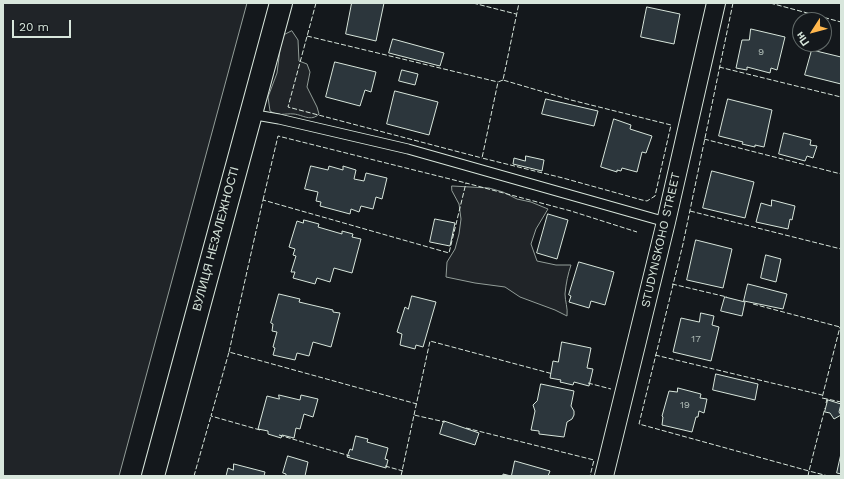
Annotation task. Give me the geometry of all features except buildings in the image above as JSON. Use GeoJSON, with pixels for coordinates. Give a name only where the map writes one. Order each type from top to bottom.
{"type":"FeatureCollection","features":[{"type":"Feature","properties":{"kind":"street","name":"ВУЛИЦЯ НЕЗАЛЕЖНОСТІ"},"geometry":{"type":"LineString","coordinates":[[153,476],[281,3]]}},
{"type":"Feature","properties":{"kind":"street","name":"STUDYNSKOHO STREET"},"geometry":{"type":"LineString","coordinates":[[604,476],[666,222],[716,3]]}},
{"type":"Feature","properties":{"kind":"lane"},"geometry":{"type":"LineString","coordinates":[[250,114],[279,119],[408,149],[666,222]]}},
{"type":"Feature","properties":{"kind":"shaded area"},"geometry":{"type":"Polygon","coordinates":[[[3,3],[247,3],[119,476],[3,476],[3,3]]]}},
{"type":"Feature","properties":{"kind":"shaded area"},"geometry":{"type":"Polygon","coordinates":[[[292,31],[298,40],[299,61],[307,64],[310,72],[307,87],[319,114],[313,118],[294,114],[279,114],[270,111],[268,97],[277,73],[281,42],[284,35],[292,31]]]}},
{"type":"Feature","properties":{"kind":"shaded area"},"geometry":{"type":"Polygon","coordinates":[[[452,186],[489,188],[548,209],[536,229],[531,244],[537,261],[556,265],[571,265],[565,294],[567,316],[520,297],[505,287],[446,277],[447,262],[455,249],[461,219],[459,204],[452,191],[452,186]]]}},
{"type":"Feature","properties":{"kind":"fence"},"geometry":{"type":"LineString","coordinates":[[316,3],[288,107],[482,158]]}},
{"type":"Feature","properties":{"kind":"fence"},"geometry":{"type":"LineString","coordinates":[[473,3],[516,14]]}},
{"type":"Feature","properties":{"kind":"fence"},"geometry":{"type":"LineString","coordinates":[[503,80],[498,82],[482,158],[563,178],[642,200],[647,201],[655,196],[671,125],[571,100],[503,80],[519,3]]}},
{"type":"Feature","properties":{"kind":"fence"},"geometry":{"type":"LineString","coordinates":[[733,3],[683,244],[639,424],[809,471],[825,408]]}},
{"type":"Feature","properties":{"kind":"fence"},"geometry":{"type":"LineString","coordinates":[[770,3],[841,22]]}},
{"type":"Feature","properties":{"kind":"fence"},"geometry":{"type":"LineString","coordinates":[[307,36],[498,82]]}},
{"type":"Feature","properties":{"kind":"fence"},"geometry":{"type":"LineString","coordinates":[[719,67],[841,97]]}},
{"type":"Feature","properties":{"kind":"fence"},"geometry":{"type":"LineString","coordinates":[[263,200],[278,136],[466,183]]}},
{"type":"Feature","properties":{"kind":"fence"},"geometry":{"type":"LineString","coordinates":[[704,139],[841,174]]}},
{"type":"Feature","properties":{"kind":"fence"},"geometry":{"type":"LineString","coordinates":[[229,352],[263,200],[449,253],[466,183],[571,211],[637,232]]}},
{"type":"Feature","properties":{"kind":"fence"},"geometry":{"type":"LineString","coordinates":[[690,211],[841,249]]}},
{"type":"Feature","properties":{"kind":"fence"},"geometry":{"type":"LineString","coordinates":[[672,284],[727,297]]}},
{"type":"Feature","properties":{"kind":"fence"},"geometry":{"type":"LineString","coordinates":[[753,304],[840,327]]}},
{"type":"Feature","properties":{"kind":"fence"},"geometry":{"type":"LineString","coordinates":[[827,399],[822,398],[841,327]]}},
{"type":"Feature","properties":{"kind":"fence"},"geometry":{"type":"LineString","coordinates":[[414,415],[430,341],[553,374]]}},
{"type":"Feature","properties":{"kind":"fence"},"geometry":{"type":"LineString","coordinates":[[260,430],[211,416],[229,352],[417,404]]}},
{"type":"Feature","properties":{"kind":"fence"},"geometry":{"type":"LineString","coordinates":[[655,355],[822,395]]}},
{"type":"Feature","properties":{"kind":"fence"},"geometry":{"type":"LineString","coordinates":[[588,383],[611,389]]}},
{"type":"Feature","properties":{"kind":"fence"},"geometry":{"type":"LineString","coordinates":[[826,403],[827,399],[841,402]]}},
{"type":"Feature","properties":{"kind":"fence"},"geometry":{"type":"LineString","coordinates":[[401,476],[414,415],[445,422]]}},
{"type":"Feature","properties":{"kind":"fence"},"geometry":{"type":"LineString","coordinates":[[194,476],[211,416]]}},
{"type":"Feature","properties":{"kind":"fence"},"geometry":{"type":"LineString","coordinates":[[466,428],[594,460],[590,476]]}},
{"type":"Feature","properties":{"kind":"fence"},"geometry":{"type":"LineString","coordinates":[[279,435],[350,456]]}},
{"type":"Feature","properties":{"kind":"fence"},"geometry":{"type":"LineString","coordinates":[[385,466],[403,471]]}},
{"type":"Feature","properties":{"kind":"fence"},"geometry":{"type":"LineString","coordinates":[[808,476],[809,471],[828,476]]}}]}
